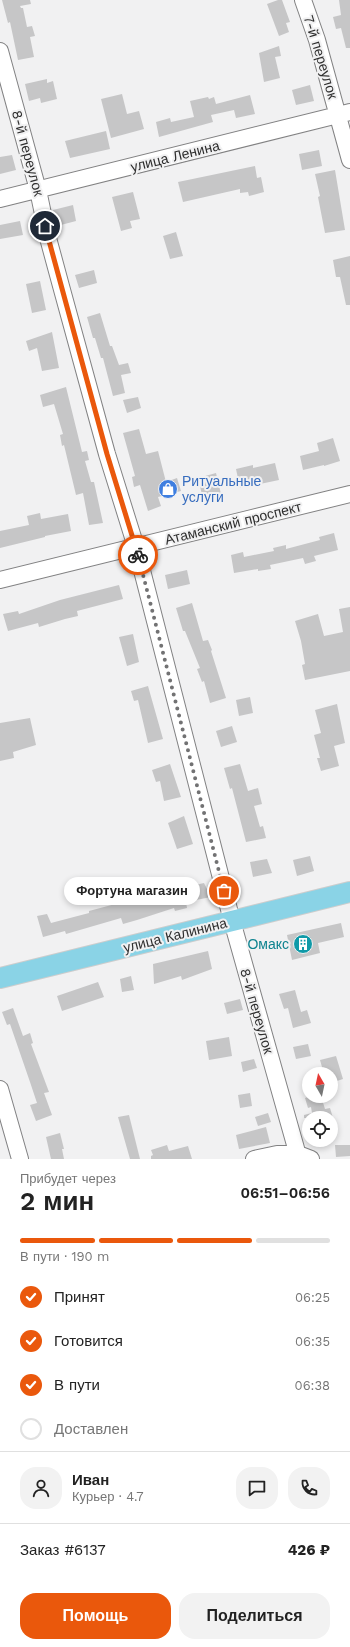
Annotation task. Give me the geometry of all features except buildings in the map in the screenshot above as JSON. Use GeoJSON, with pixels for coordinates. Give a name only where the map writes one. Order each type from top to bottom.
{"type":"FeatureCollection","features":[{"type":"Feature","properties":{"kind":"main road","name":"улица Калинина"},"geometry":{"type":"LineString","coordinates":[[0,978],[350,892]]}},
{"type":"Feature","properties":{"kind":"street","name":"7-й переулок"},"geometry":{"type":"LineString","coordinates":[[303,0],[316,40],[344,114],[350,160]]}},
{"type":"Feature","properties":{"kind":"street","name":"8-й переулок"},"geometry":{"type":"LineString","coordinates":[[0,51],[38,190],[48,238],[65,301],[107,454],[136,547],[232,921],[303,1157]]}},
{"type":"Feature","properties":{"kind":"street","name":"улица Ленина"},"geometry":{"type":"LineString","coordinates":[[0,199],[344,114]]}},
{"type":"Feature","properties":{"kind":"street","name":"Атаманский проспект"},"geometry":{"type":"LineString","coordinates":[[0,580],[350,494]]}},
{"type":"Feature","properties":{"kind":"street"},"geometry":{"type":"LineString","coordinates":[[0,1089],[20,1159]]}},
{"type":"Feature","properties":{"kind":"street"},"geometry":{"type":"LineString","coordinates":[[254,1159],[277,1154],[303,1157]]}},
{"type":"Feature","properties":{"kind":"way so far"},"geometry":{"type":"LineString","coordinates":[[138,555],[224,891]]}},
{"type":"Feature","properties":{"kind":"place","name":"Ритуальные услуги"},"geometry":{"type":"Point","coordinates":[168,489]}},
{"type":"Feature","properties":{"kind":"place","name":"Фортуна магазин"},"geometry":{"type":"Point","coordinates":[224,891]}},
{"type":"Feature","properties":{"kind":"place","name":"Омакс"},"geometry":{"type":"Point","coordinates":[303,944]}},
{"type":"Feature","properties":{"kind":"route"},"geometry":{"type":"LineString","coordinates":[[45,226],[107,454],[138,555]]}}]}
